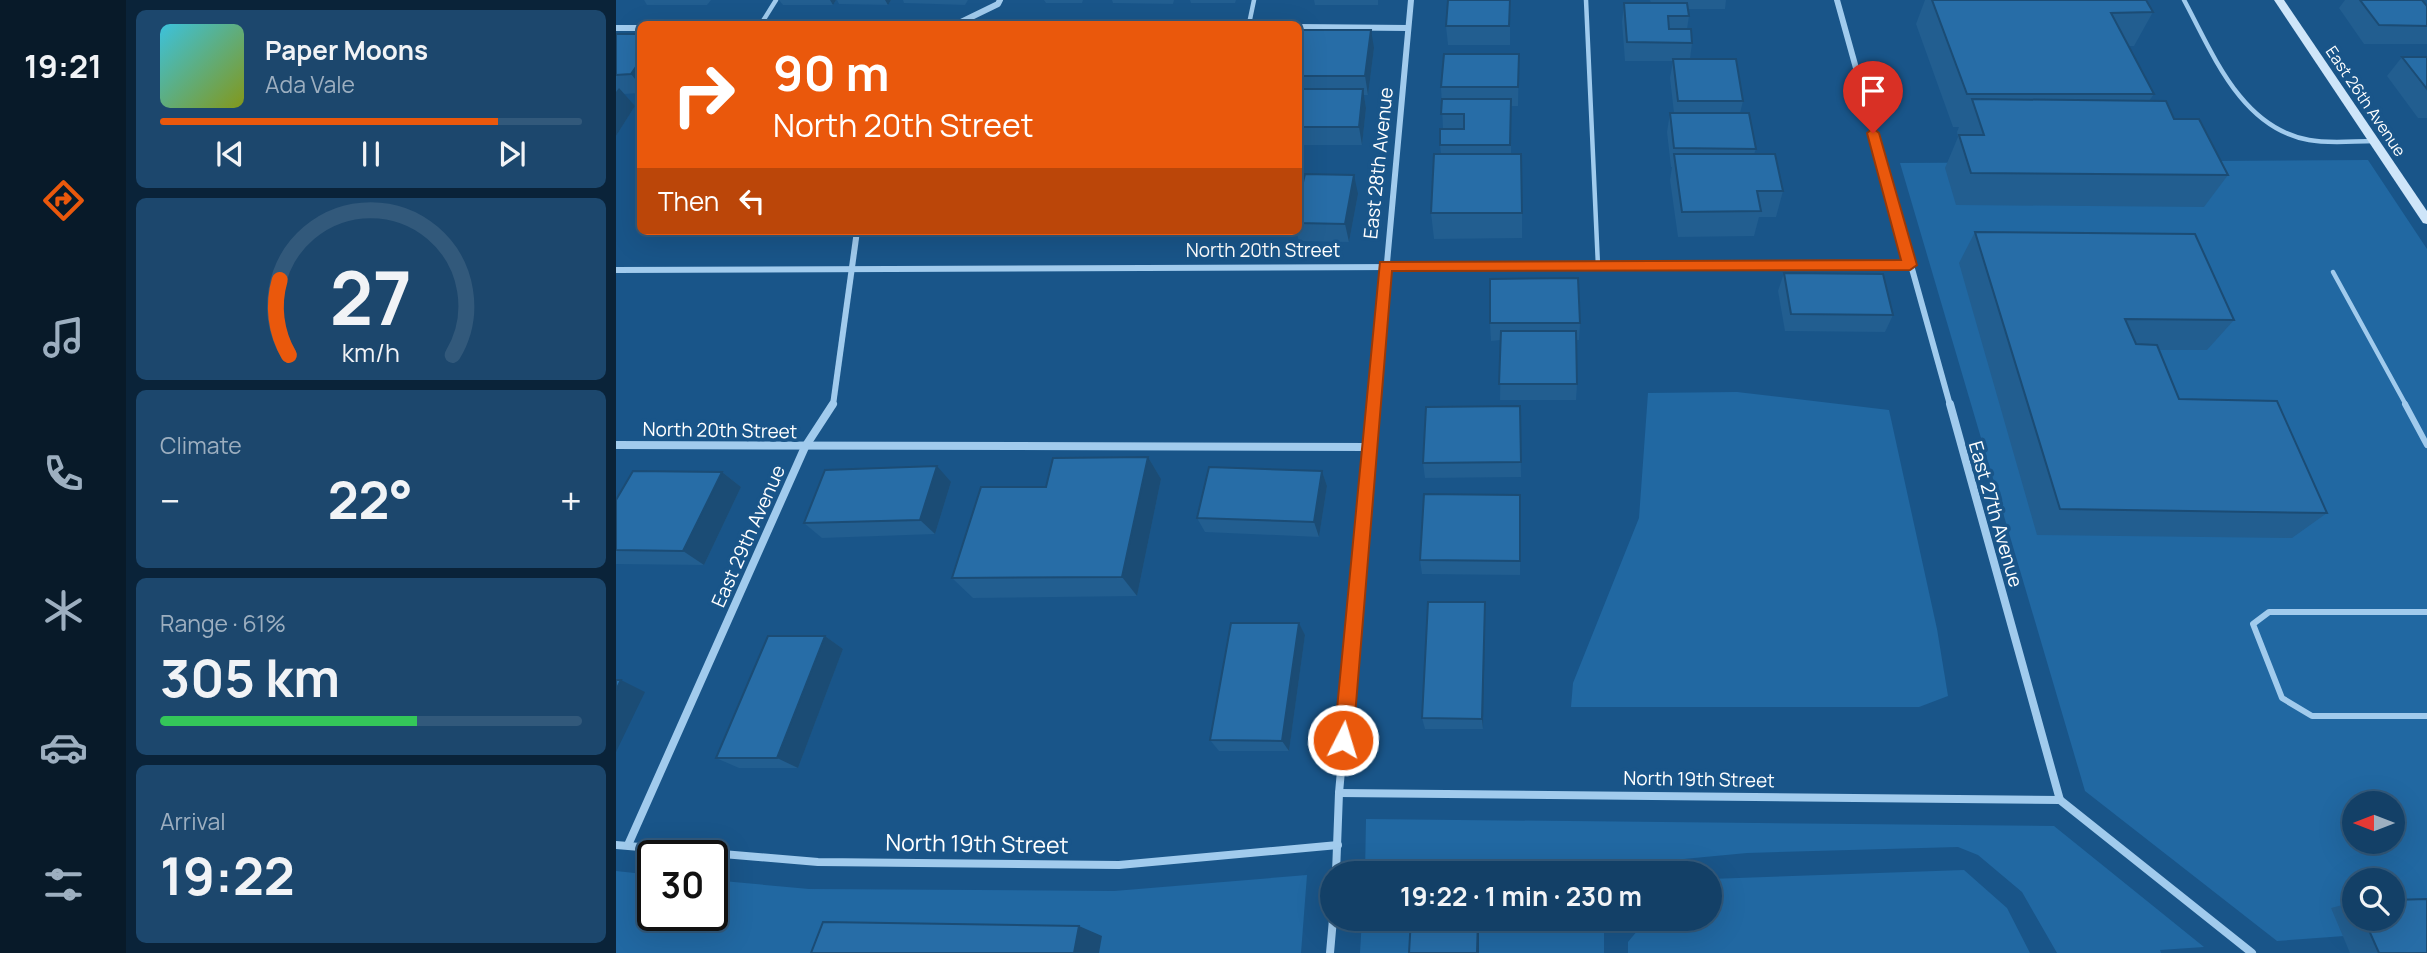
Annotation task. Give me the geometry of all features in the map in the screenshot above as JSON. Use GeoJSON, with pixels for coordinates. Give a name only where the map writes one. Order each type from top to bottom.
{"type":"FeatureCollection","features":[{"type":"Feature","properties":{"kind":"street"},"geometry":{"type":"LineString","coordinates":[[963,21],[998,4],[1000,0]]}},
{"type":"Feature","properties":{"kind":"street","name":"East 28th Avenue"},"geometry":{"type":"LineString","coordinates":[[1337,861],[1339,793],[1411,0]]}},
{"type":"Feature","properties":{"kind":"street","name":"East 27th Avenue"},"geometry":{"type":"LineString","coordinates":[[1837,0],[2060,800]]}},
{"type":"Feature","properties":{"kind":"street","name":"East 26th Avenue"},"geometry":{"type":"LineString","coordinates":[[2279,0],[2427,220]]}},
{"type":"Feature","properties":{"kind":"street"},"geometry":{"type":"LineString","coordinates":[[616,28],[637,27]]}},
{"type":"Feature","properties":{"kind":"street"},"geometry":{"type":"LineString","coordinates":[[1302,27],[1408,28]]}},
{"type":"Feature","properties":{"kind":"street","name":"East 29th Avenue"},"geometry":{"type":"LineString","coordinates":[[628,845],[805,447],[833,406],[856,235]]}},
{"type":"Feature","properties":{"kind":"street","name":"North 20th Street"},"geometry":{"type":"LineString","coordinates":[[616,270],[1910,265]]}},
{"type":"Feature","properties":{"kind":"street","name":"North 20th Street"},"geometry":{"type":"LineString","coordinates":[[616,444],[805,447],[1369,447]]}},
{"type":"Feature","properties":{"kind":"street","name":"North 19th Street"},"geometry":{"type":"LineString","coordinates":[[1339,793],[2060,800]]}},
{"type":"Feature","properties":{"kind":"street"},"geometry":{"type":"LineString","coordinates":[[2060,800],[2252,953]]}},
{"type":"Feature","properties":{"kind":"street","name":"North 19th Street"},"geometry":{"type":"LineString","coordinates":[[616,845],[818,862],[1119,865],[1338,845]]}},
{"type":"Feature","properties":{"kind":"street"},"geometry":{"type":"LineString","coordinates":[[1330,953],[1332,931]]}},
{"type":"Feature","properties":{"kind":"lane"},"geometry":{"type":"LineString","coordinates":[[763,21],[776,0]]}},
{"type":"Feature","properties":{"kind":"lane"},"geometry":{"type":"LineString","coordinates":[[1250,21],[1254,0]]}},
{"type":"Feature","properties":{"kind":"lane"},"geometry":{"type":"LineString","coordinates":[[1586,0],[1598,266]]}},
{"type":"Feature","properties":{"kind":"lane"},"geometry":{"type":"LineString","coordinates":[[2184,0],[2235,89],[2254,114],[2285,132],[2307,139],[2374,141]]}},
{"type":"Feature","properties":{"kind":"lane"},"geometry":{"type":"LineString","coordinates":[[2333,272],[2426,446]]}},
{"type":"Feature","properties":{"kind":"lane"},"geometry":{"type":"LineString","coordinates":[[2427,612],[2269,612],[2253,624],[2282,698],[2312,716],[2427,716]]}},
{"type":"Feature","properties":{"kind":"shaded area"},"geometry":{"type":"Polygon","coordinates":[[[2368,160],[2427,249],[2427,930],[2277,941],[2085,791],[1900,163],[2368,160]]]}},
{"type":"Feature","properties":{"kind":"shaded area"},"geometry":{"type":"Polygon","coordinates":[[[1737,392],[1889,410],[1937,629],[1948,696],[1919,707],[1571,707],[1573,683],[1639,518],[1648,393],[1737,392]]]}},
{"type":"Feature","properties":{"kind":"shaded area"},"geometry":{"type":"Polygon","coordinates":[[[1366,819],[2054,826],[2204,947],[2160,950],[2161,953],[2057,953],[2022,892],[1978,855],[1958,847],[1747,853],[1671,861],[1365,861],[1366,819]]]}},
{"type":"Feature","properties":{"kind":"shaded area"},"geometry":{"type":"Polygon","coordinates":[[[1964,870],[2007,908],[2030,953],[1628,953],[1628,942],[1637,931],[1722,931],[1722,879],[1964,870]]]}},
{"type":"Feature","properties":{"kind":"shaded area"},"geometry":{"type":"Polygon","coordinates":[[[616,871],[637,873],[637,931],[728,931],[728,881],[809,889],[1114,891],[1307,875],[1301,953],[616,953],[616,871]]]}},
{"type":"Feature","properties":{"kind":"shaded area"},"geometry":{"type":"Polygon","coordinates":[[[1361,931],[1606,931],[1604,953],[1360,953],[1361,931]]]}},
{"type":"Feature","properties":{"kind":"building"},"geometry":{"type":"Polygon","coordinates":[[[1448,0],[1510,0],[1509,26],[1446,26],[1448,0]]]}},
{"type":"Feature","properties":{"kind":"building"},"geometry":{"type":"Polygon","coordinates":[[[1932,0],[2146,0],[2153,12],[2111,13],[2154,94],[1967,94],[1932,0]]]}},
{"type":"Feature","properties":{"kind":"building"},"geometry":{"type":"Polygon","coordinates":[[[2360,0],[2422,0],[2427,6],[2427,26],[2379,25],[2360,0]]]}},
{"type":"Feature","properties":{"kind":"building"},"geometry":{"type":"Polygon","coordinates":[[[1624,3],[1687,3],[1689,16],[1668,16],[1669,29],[1691,29],[1692,43],[1627,42],[1624,3]]]}},
{"type":"Feature","properties":{"kind":"building"},"geometry":{"type":"Polygon","coordinates":[[[1302,30],[1371,30],[1365,76],[1302,76],[1302,30]]]}},
{"type":"Feature","properties":{"kind":"building"},"geometry":{"type":"Polygon","coordinates":[[[616,34],[637,34],[637,65],[631,74],[616,75],[616,34]]]}},
{"type":"Feature","properties":{"kind":"building"},"geometry":{"type":"Polygon","coordinates":[[[1444,54],[1519,54],[1518,87],[1441,87],[1444,54]]]}},
{"type":"Feature","properties":{"kind":"building"},"geometry":{"type":"Polygon","coordinates":[[[2402,57],[2427,57],[2427,89],[2402,57]]]}},
{"type":"Feature","properties":{"kind":"building"},"geometry":{"type":"Polygon","coordinates":[[[1673,59],[1736,59],[1743,101],[1678,101],[1673,59]]]}},
{"type":"Feature","properties":{"kind":"building"},"geometry":{"type":"Polygon","coordinates":[[[1302,89],[1363,89],[1359,127],[1302,127],[1302,89]]]}},
{"type":"Feature","properties":{"kind":"building"},"geometry":{"type":"Polygon","coordinates":[[[1442,99],[1511,99],[1510,145],[1440,145],[1440,129],[1464,129],[1464,114],[1441,114],[1442,99]]]}},
{"type":"Feature","properties":{"kind":"building"},"geometry":{"type":"Polygon","coordinates":[[[1972,99],[2166,101],[2174,119],[2199,119],[2228,175],[1971,173],[1959,135],[1984,135],[1972,99]]]}},
{"type":"Feature","properties":{"kind":"building"},"geometry":{"type":"Polygon","coordinates":[[[1670,113],[1749,113],[1756,149],[1674,148],[1670,113]]]}},
{"type":"Feature","properties":{"kind":"building"},"geometry":{"type":"Polygon","coordinates":[[[1434,154],[1521,154],[1522,213],[1431,213],[1434,154]]]}},
{"type":"Feature","properties":{"kind":"building"},"geometry":{"type":"Polygon","coordinates":[[[1674,154],[1775,154],[1783,191],[1757,191],[1761,211],[1682,212],[1674,154]]]}},
{"type":"Feature","properties":{"kind":"building"},"geometry":{"type":"Polygon","coordinates":[[[1305,174],[1354,175],[1345,224],[1302,223],[1302,186],[1305,174]]]}},
{"type":"Feature","properties":{"kind":"building"},"geometry":{"type":"Polygon","coordinates":[[[1975,232],[2195,234],[2234,320],[2125,319],[2136,344],[2157,345],[2179,399],[2277,401],[2327,513],[2060,509],[1975,232]]]}},
{"type":"Feature","properties":{"kind":"building"},"geometry":{"type":"Polygon","coordinates":[[[1784,273],[1883,274],[1893,315],[1791,314],[1784,273]]]}},
{"type":"Feature","properties":{"kind":"building"},"geometry":{"type":"Polygon","coordinates":[[[1578,278],[1580,323],[1490,323],[1490,279],[1578,278]]]}},
{"type":"Feature","properties":{"kind":"building"},"geometry":{"type":"Polygon","coordinates":[[[1501,331],[1576,331],[1577,384],[1499,384],[1501,331]]]}},
{"type":"Feature","properties":{"kind":"building"},"geometry":{"type":"Polygon","coordinates":[[[1520,406],[1521,462],[1423,463],[1426,407],[1520,406]]]}},
{"type":"Feature","properties":{"kind":"building"},"geometry":{"type":"Polygon","coordinates":[[[1148,457],[1122,577],[952,578],[981,487],[1046,487],[1053,458],[1148,457]]]}},
{"type":"Feature","properties":{"kind":"building"},"geometry":{"type":"Polygon","coordinates":[[[937,466],[920,520],[804,523],[825,470],[937,466]]]}},
{"type":"Feature","properties":{"kind":"building"},"geometry":{"type":"Polygon","coordinates":[[[1209,467],[1322,471],[1314,522],[1197,518],[1209,467]]]}},
{"type":"Feature","properties":{"kind":"building"},"geometry":{"type":"Polygon","coordinates":[[[633,471],[722,472],[683,551],[616,550],[616,500],[633,471]]]}},
{"type":"Feature","properties":{"kind":"building"},"geometry":{"type":"Polygon","coordinates":[[[1424,494],[1520,495],[1520,561],[1420,560],[1424,494]]]}},
{"type":"Feature","properties":{"kind":"building"},"geometry":{"type":"Polygon","coordinates":[[[1428,602],[1485,602],[1482,719],[1422,718],[1428,602]]]}},
{"type":"Feature","properties":{"kind":"building"},"geometry":{"type":"Polygon","coordinates":[[[1231,623],[1299,623],[1282,741],[1210,740],[1231,623]]]}},
{"type":"Feature","properties":{"kind":"building"},"geometry":{"type":"Polygon","coordinates":[[[768,636],[825,636],[777,758],[716,758],[768,636]]]}},
{"type":"Feature","properties":{"kind":"building"},"geometry":{"type":"Polygon","coordinates":[[[2427,899],[2427,953],[2379,953],[2369,931],[2405,931],[2405,900],[2427,899]]]}},
{"type":"Feature","properties":{"kind":"building"},"geometry":{"type":"Polygon","coordinates":[[[823,922],[1079,926],[1074,953],[811,953],[823,922]]]}},
{"type":"Feature","properties":{"kind":"building"},"geometry":{"type":"Polygon","coordinates":[[[1410,931],[1478,931],[1477,953],[1409,953],[1410,931]]]}},
{"type":"Feature","properties":{"kind":"route"},"geometry":{"type":"LineString","coordinates":[[1343,740],[1385,266],[1910,265],[1873,133]]}}]}
